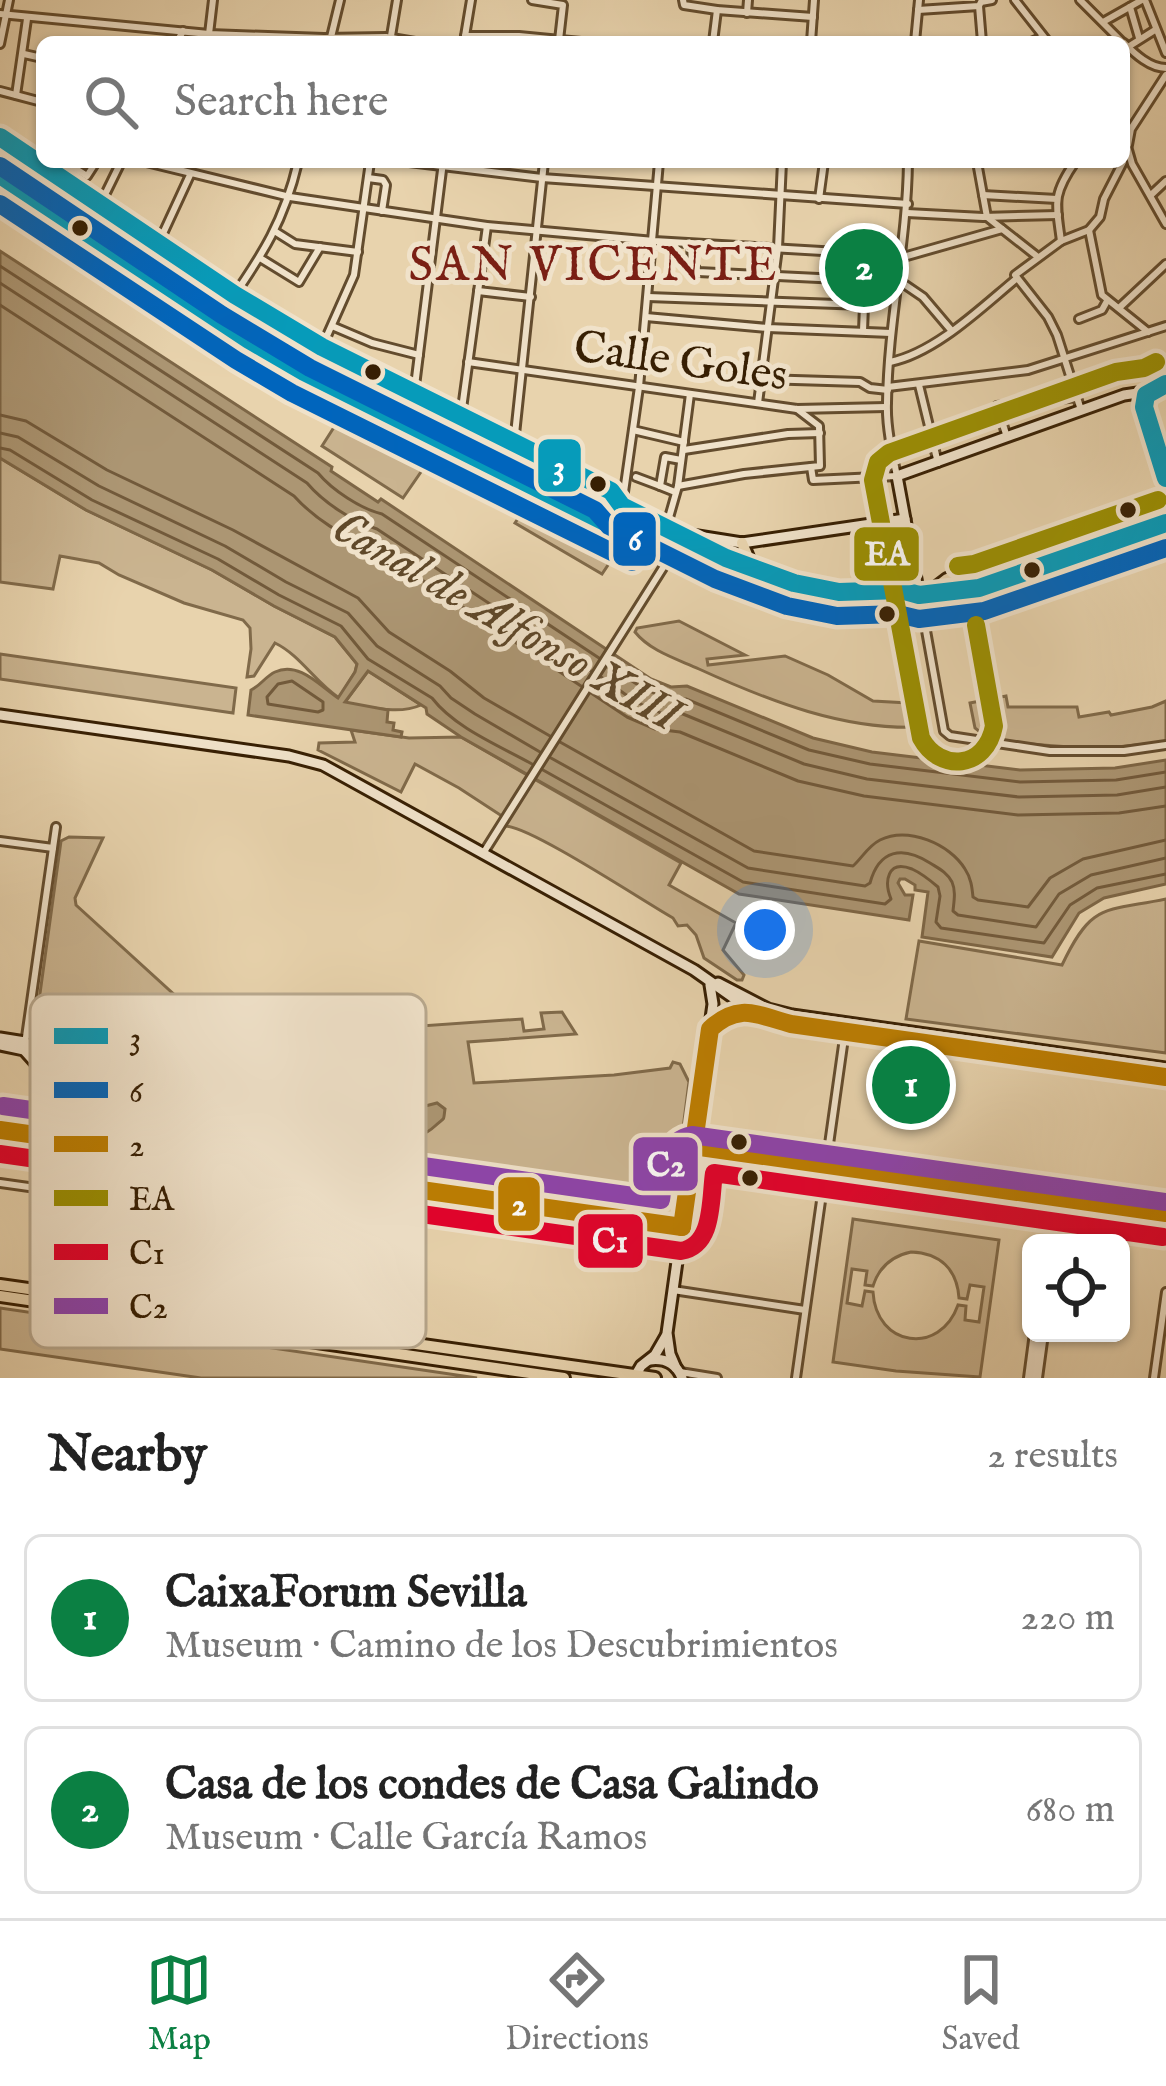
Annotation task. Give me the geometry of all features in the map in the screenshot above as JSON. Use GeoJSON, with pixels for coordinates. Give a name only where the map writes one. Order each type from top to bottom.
{"type":"FeatureCollection","features":[{"type":"Feature","properties":{"kind":"main road"},"geometry":{"type":"LineString","coordinates":[[0,150],[92,219],[154,254],[227,307],[739,568]]}},
{"type":"Feature","properties":{"kind":"main road"},"geometry":{"type":"LineString","coordinates":[[0,162],[313,364],[672,554],[839,592],[925,594],[979,588],[1166,524]]}},
{"type":"Feature","properties":{"kind":"main road"},"geometry":{"type":"LineString","coordinates":[[1166,384],[1150,391],[1144,407],[1166,476]]}},
{"type":"Feature","properties":{"kind":"main road"},"geometry":{"type":"LineString","coordinates":[[925,594],[946,579],[1005,554],[1166,498]]}},
{"type":"Feature","properties":{"kind":"main road"},"geometry":{"type":"LineString","coordinates":[[946,579],[983,574],[1149,516]]}},
{"type":"Feature","properties":{"kind":"main road"},"geometry":{"type":"LineString","coordinates":[[739,568],[743,546]]}},
{"type":"Feature","properties":{"kind":"main road"},"geometry":{"type":"LineString","coordinates":[[961,590],[983,574]]}},
{"type":"Feature","properties":{"kind":"main road"},"geometry":{"type":"LineString","coordinates":[[0,1285],[30,1289]]}},
{"type":"Feature","properties":{"kind":"main road"},"geometry":{"type":"LineString","coordinates":[[0,1296],[30,1300]]}},
{"type":"Feature","properties":{"kind":"main road"},"geometry":{"type":"LineString","coordinates":[[426,1346],[656,1378]]}},
{"type":"Feature","properties":{"kind":"main road"},"geometry":{"type":"LineString","coordinates":[[358,1348],[564,1378]]}},
{"type":"Feature","properties":{"kind":"street"},"geometry":{"type":"LineString","coordinates":[[0,44],[2,15],[9,0]]}},
{"type":"Feature","properties":{"kind":"street"},"geometry":{"type":"LineString","coordinates":[[2,15],[206,36],[212,0]]}},
{"type":"Feature","properties":{"kind":"street"},"geometry":{"type":"LineString","coordinates":[[331,36],[340,0]]}},
{"type":"Feature","properties":{"kind":"street"},"geometry":{"type":"LineString","coordinates":[[391,36],[397,0]]}},
{"type":"Feature","properties":{"kind":"street"},"geometry":{"type":"LineString","coordinates":[[465,36],[471,0]]}},
{"type":"Feature","properties":{"kind":"street"},"geometry":{"type":"LineString","coordinates":[[532,0],[563,5],[559,36]]}},
{"type":"Feature","properties":{"kind":"street"},"geometry":{"type":"LineString","coordinates":[[683,0],[717,10],[813,17]]}},
{"type":"Feature","properties":{"kind":"street"},"geometry":{"type":"LineString","coordinates":[[746,13],[748,0]]}},
{"type":"Feature","properties":{"kind":"street"},"geometry":{"type":"LineString","coordinates":[[811,36],[814,0]]}},
{"type":"Feature","properties":{"kind":"street"},"geometry":{"type":"LineString","coordinates":[[916,36],[919,0]]}},
{"type":"Feature","properties":{"kind":"street"},"geometry":{"type":"LineString","coordinates":[[982,36],[979,6],[992,0]]}},
{"type":"Feature","properties":{"kind":"street"},"geometry":{"type":"LineString","coordinates":[[1015,0],[1044,36]]}},
{"type":"Feature","properties":{"kind":"street"},"geometry":{"type":"LineString","coordinates":[[1080,0],[1117,36]]}},
{"type":"Feature","properties":{"kind":"street"},"geometry":{"type":"LineString","coordinates":[[1089,9],[1094,0]]}},
{"type":"Feature","properties":{"kind":"street"},"geometry":{"type":"LineString","coordinates":[[1102,22],[1143,0],[1166,53]]}},
{"type":"Feature","properties":{"kind":"street"},"geometry":{"type":"LineString","coordinates":[[918,10],[979,6]]}},
{"type":"Feature","properties":{"kind":"street"},"geometry":{"type":"LineString","coordinates":[[1130,6],[1139,38]]}},
{"type":"Feature","properties":{"kind":"street"},"geometry":{"type":"LineString","coordinates":[[714,36],[717,10]]}},
{"type":"Feature","properties":{"kind":"street"},"geometry":{"type":"LineString","coordinates":[[16,94],[28,19]]}},
{"type":"Feature","properties":{"kind":"street"},"geometry":{"type":"LineString","coordinates":[[180,36],[183,31]]}},
{"type":"Feature","properties":{"kind":"street"},"geometry":{"type":"LineString","coordinates":[[1130,42],[1158,33]]}},
{"type":"Feature","properties":{"kind":"street"},"geometry":{"type":"LineString","coordinates":[[1130,48],[1166,72],[1130,135]]}},
{"type":"Feature","properties":{"kind":"street"},"geometry":{"type":"LineString","coordinates":[[24,54],[36,57]]}},
{"type":"Feature","properties":{"kind":"street"},"geometry":{"type":"LineString","coordinates":[[0,91],[36,100]]}},
{"type":"Feature","properties":{"kind":"street"},"geometry":{"type":"LineString","coordinates":[[1130,156],[1166,224]]}},
{"type":"Feature","properties":{"kind":"street"},"geometry":{"type":"LineString","coordinates":[[92,219],[118,168]]}},
{"type":"Feature","properties":{"kind":"street"},"geometry":{"type":"LineString","coordinates":[[171,168],[290,197],[487,226],[653,242],[902,255],[1002,230]]}},
{"type":"Feature","properties":{"kind":"street"},"geometry":{"type":"LineString","coordinates":[[227,307],[276,232],[297,168]]}},
{"type":"Feature","properties":{"kind":"street"},"geometry":{"type":"LineString","coordinates":[[322,346],[354,275],[369,168]]}},
{"type":"Feature","properties":{"kind":"street"},"geometry":{"type":"LineString","coordinates":[[409,401],[414,394],[441,168]]}},
{"type":"Feature","properties":{"kind":"street"},"geometry":{"type":"LineString","coordinates":[[471,168],[542,178],[908,203]]}},
{"type":"Feature","properties":{"kind":"street"},"geometry":{"type":"LineString","coordinates":[[513,453],[543,168]]}},
{"type":"Feature","properties":{"kind":"street"},"geometry":{"type":"LineString","coordinates":[[622,506],[639,386],[659,168]]}},
{"type":"Feature","properties":{"kind":"street"},"geometry":{"type":"LineString","coordinates":[[758,404],[778,248],[782,168]]}},
{"type":"Feature","properties":{"kind":"street"},"geometry":{"type":"LineString","coordinates":[[819,199],[823,168]]}},
{"type":"Feature","properties":{"kind":"street"},"geometry":{"type":"LineString","coordinates":[[908,168],[886,407],[905,519],[925,594],[944,731],[956,738],[1050,751],[1124,751],[1166,745]]}},
{"type":"Feature","properties":{"kind":"street"},"geometry":{"type":"LineString","coordinates":[[978,168],[987,217],[1037,256]]}},
{"type":"Feature","properties":{"kind":"street"},"geometry":{"type":"LineString","coordinates":[[1061,242],[1057,200],[1060,182],[1071,168]]}},
{"type":"Feature","properties":{"kind":"street"},"geometry":{"type":"LineString","coordinates":[[890,362],[907,359],[951,330],[1037,256],[1089,230],[1100,217],[1120,168]]}},
{"type":"Feature","properties":{"kind":"street"},"geometry":{"type":"LineString","coordinates":[[154,254],[191,173]]}},
{"type":"Feature","properties":{"kind":"street"},"geometry":{"type":"LineString","coordinates":[[368,178],[386,185],[382,211]]}},
{"type":"Feature","properties":{"kind":"street"},"geometry":{"type":"LineString","coordinates":[[1150,195],[1166,181]]}},
{"type":"Feature","properties":{"kind":"street"},"geometry":{"type":"LineString","coordinates":[[983,195],[1057,200]]}},
{"type":"Feature","properties":{"kind":"street"},"geometry":{"type":"LineString","coordinates":[[907,213],[1058,215]]}},
{"type":"Feature","properties":{"kind":"street"},"geometry":{"type":"LineString","coordinates":[[461,416],[487,226]]}},
{"type":"Feature","properties":{"kind":"street"},"geometry":{"type":"LineString","coordinates":[[1089,230],[1102,295],[1148,332]]}},
{"type":"Feature","properties":{"kind":"street"},"geometry":{"type":"LineString","coordinates":[[276,232],[295,244],[358,252]]}},
{"type":"Feature","properties":{"kind":"street"},"geometry":{"type":"LineString","coordinates":[[692,244],[692,263],[698,272],[901,281],[951,330]]}},
{"type":"Feature","properties":{"kind":"street"},"geometry":{"type":"LineString","coordinates":[[260,258],[298,282],[320,247]]}},
{"type":"Feature","properties":{"kind":"street"},"geometry":{"type":"LineString","coordinates":[[1119,308],[1166,264]]}},
{"type":"Feature","properties":{"kind":"street"},"geometry":{"type":"LineString","coordinates":[[1016,276],[1048,317],[1081,410]]}},
{"type":"Feature","properties":{"kind":"street"},"geometry":{"type":"LineString","coordinates":[[478,291],[532,297]]}},
{"type":"Feature","properties":{"kind":"street"},"geometry":{"type":"LineString","coordinates":[[648,296],[864,305],[863,331]]}},
{"type":"Feature","properties":{"kind":"street"},"geometry":{"type":"LineString","coordinates":[[1079,319],[1102,310],[1107,301]]}},
{"type":"Feature","properties":{"kind":"street"},"geometry":{"type":"LineString","coordinates":[[646,316],[891,333]]}},
{"type":"Feature","properties":{"kind":"street"},"geometry":{"type":"LineString","coordinates":[[332,326],[419,355]]}},
{"type":"Feature","properties":{"kind":"street"},"geometry":{"type":"LineString","coordinates":[[762,379],[860,382],[869,388],[919,385],[1028,370],[1166,326]]}},
{"type":"Feature","properties":{"kind":"street","name":"Calle Goles"},"geometry":{"type":"LineString","coordinates":[[468,362],[797,409],[886,407]]}},
{"type":"Feature","properties":{"kind":"street"},"geometry":{"type":"LineString","coordinates":[[919,385],[938,463]]}},
{"type":"Feature","properties":{"kind":"street"},"geometry":{"type":"LineString","coordinates":[[869,388],[869,406]]}},
{"type":"Feature","properties":{"kind":"street"},"geometry":{"type":"LineString","coordinates":[[797,409],[819,426],[813,480],[897,476],[1124,395],[1150,391]]}},
{"type":"Feature","properties":{"kind":"street"},"geometry":{"type":"LineString","coordinates":[[690,394],[670,530],[743,546],[905,519]]}},
{"type":"Feature","properties":{"kind":"street"},"geometry":{"type":"LineString","coordinates":[[1007,437],[997,406],[1077,397]]}},
{"type":"Feature","properties":{"kind":"street"},"geometry":{"type":"LineString","coordinates":[[633,430],[684,446],[820,433]]}},
{"type":"Feature","properties":{"kind":"street"},"geometry":{"type":"LineString","coordinates":[[660,486],[665,457],[682,460]]}},
{"type":"Feature","properties":{"kind":"street"},"geometry":{"type":"LineString","coordinates":[[636,477],[676,489],[744,474],[815,466]]}},
{"type":"Feature","properties":{"kind":"street"},"geometry":{"type":"LineString","coordinates":[[484,852],[672,554]]}},
{"type":"Feature","properties":{"kind":"street"},"geometry":{"type":"LineString","coordinates":[[0,717],[306,760],[341,773],[701,974],[754,1013]]}},
{"type":"Feature","properties":{"kind":"street"},"geometry":{"type":"LineString","coordinates":[[32,994],[56,827]]}},
{"type":"Feature","properties":{"kind":"street"},"geometry":{"type":"LineString","coordinates":[[0,841],[53,848]]}},
{"type":"Feature","properties":{"kind":"street"},"geometry":{"type":"LineString","coordinates":[[707,980],[778,1012],[845,1027]]}},
{"type":"Feature","properties":{"kind":"street"},"geometry":{"type":"LineString","coordinates":[[679,1372],[667,1333],[710,1029],[713,995],[707,980]]}},
{"type":"Feature","properties":{"kind":"street"},"geometry":{"type":"LineString","coordinates":[[710,1029],[736,1010],[777,1021],[1166,1072]]}},
{"type":"Feature","properties":{"kind":"street"},"geometry":{"type":"LineString","coordinates":[[25,1046],[30,1011]]}},
{"type":"Feature","properties":{"kind":"street"},"geometry":{"type":"LineString","coordinates":[[796,1378],[845,1027]]}},
{"type":"Feature","properties":{"kind":"street"},"geometry":{"type":"LineString","coordinates":[[0,1041],[30,1051]]}},
{"type":"Feature","properties":{"kind":"street"},"geometry":{"type":"LineString","coordinates":[[0,1130],[30,1134]]}},
{"type":"Feature","properties":{"kind":"street"},"geometry":{"type":"LineString","coordinates":[[692,1152],[826,1165],[1166,1213]]}},
{"type":"Feature","properties":{"kind":"street"},"geometry":{"type":"LineString","coordinates":[[692,1152],[824,1177],[1166,1226]]}},
{"type":"Feature","properties":{"kind":"street"},"geometry":{"type":"LineString","coordinates":[[0,1183],[30,1187]]}},
{"type":"Feature","properties":{"kind":"street"},"geometry":{"type":"LineString","coordinates":[[426,1191],[682,1227]]}},
{"type":"Feature","properties":{"kind":"street"},"geometry":{"type":"LineString","coordinates":[[1054,1234],[1059,1198]]}},
{"type":"Feature","properties":{"kind":"street"},"geometry":{"type":"LineString","coordinates":[[673,1291],[806,1310]]}},
{"type":"Feature","properties":{"kind":"street"},"geometry":{"type":"LineString","coordinates":[[1154,1378],[1166,1292]]}},
{"type":"Feature","properties":{"kind":"street"},"geometry":{"type":"LineString","coordinates":[[634,1376],[667,1333]]}},
{"type":"Feature","properties":{"kind":"street"},"geometry":{"type":"LineString","coordinates":[[1033,1378],[1039,1342]]}},
{"type":"Feature","properties":{"kind":"street"},"geometry":{"type":"LineString","coordinates":[[650,1360],[665,1360],[679,1372],[717,1378]]}},
{"type":"Feature","properties":{"kind":"shaded area"},"geometry":{"type":"Polygon","coordinates":[[[338,421],[425,466],[403,498],[322,446],[338,421]]]}},
{"type":"Feature","properties":{"kind":"shaded area"},"geometry":{"type":"Polygon","coordinates":[[[0,458],[86,510],[212,570],[335,637],[357,664],[339,698],[275,643],[254,676],[247,677],[250,628],[243,620],[184,603],[99,563],[60,556],[53,589],[0,582],[0,458]]]}},
{"type":"Feature","properties":{"kind":"shaded area"},"geometry":{"type":"Polygon","coordinates":[[[526,507],[616,553],[602,574],[515,523],[526,507]]]}},
{"type":"Feature","properties":{"kind":"shaded area"},"geometry":{"type":"Polygon","coordinates":[[[679,621],[745,655],[707,659],[708,665],[785,656],[873,701],[926,704],[923,727],[836,719],[780,702],[664,654],[635,632],[679,621]]]}},
{"type":"Feature","properties":{"kind":"shaded area"},"geometry":{"type":"Polygon","coordinates":[[[0,654],[236,688],[233,713],[0,679],[0,654]]]}},
{"type":"Feature","properties":{"kind":"shaded area"},"geometry":{"type":"Polygon","coordinates":[[[368,671],[421,705],[394,710],[345,702],[368,671]]]}},
{"type":"Feature","properties":{"kind":"shaded area"},"geometry":{"type":"Polygon","coordinates":[[[1006,696],[1008,707],[1077,707],[1079,717],[1111,715],[1166,701],[1166,742],[1097,749],[991,741],[975,728],[970,703],[1006,696]]]}},
{"type":"Feature","properties":{"kind":"shaded area"},"geometry":{"type":"Polygon","coordinates":[[[351,730],[409,738],[461,737],[681,863],[669,885],[736,923],[723,950],[744,975],[742,980],[704,958],[687,925],[678,926],[673,918],[561,851],[505,826],[508,820],[415,764],[401,792],[318,750],[319,743],[355,742],[351,730]]]}},
{"type":"Feature","properties":{"kind":"shaded area"},"geometry":{"type":"Polygon","coordinates":[[[103,838],[76,905],[174,994],[40,994],[61,841],[103,838]]]}},
{"type":"Feature","properties":{"kind":"shaded area"},"geometry":{"type":"Polygon","coordinates":[[[1166,899],[1166,1053],[906,1019],[919,941],[1062,965],[1082,930],[1102,913],[1166,899]]]}},
{"type":"Feature","properties":{"kind":"shaded area"},"geometry":{"type":"Polygon","coordinates":[[[562,1012],[576,1034],[468,1042],[474,1083],[614,1075],[680,1064],[689,1082],[678,1185],[674,1198],[664,1207],[648,1212],[426,1182],[426,1026],[522,1019],[524,1031],[544,1029],[541,1013],[562,1012]]]}},
{"type":"Feature","properties":{"kind":"shaded area"},"geometry":{"type":"Polygon","coordinates":[[[853,1219],[999,1240],[980,1377],[833,1362],[853,1219]],[[921,1253],[892,1260],[873,1286],[865,1285],[867,1271],[852,1269],[847,1303],[862,1306],[865,1291],[873,1292],[885,1324],[910,1338],[938,1332],[958,1305],[966,1306],[965,1320],[979,1322],[984,1287],[970,1285],[967,1299],[959,1298],[951,1271],[938,1259],[921,1253]]]}},
{"type":"Feature","properties":{"kind":"shaded area"},"geometry":{"type":"Polygon","coordinates":[[[0,1308],[30,1312],[30,1348],[273,1348],[477,1378],[201,1378],[0,1349],[0,1308]]]}},
{"type":"Feature","properties":{"kind":"water","name":"Canal de Alfonso XIII"},"geometry":{"type":"Polygon","coordinates":[[[0,251],[651,679],[671,687],[687,686],[813,738],[872,752],[1020,770],[1115,768],[1166,760],[1166,884],[1104,898],[1079,913],[1052,957],[922,937],[928,892],[915,890],[905,879],[898,883],[905,895],[913,895],[909,920],[739,894],[461,737],[368,671],[345,702],[388,710],[387,722],[394,723],[393,730],[402,732],[401,737],[248,715],[251,690],[275,672],[301,672],[338,698],[357,664],[335,637],[212,570],[86,510],[0,458],[0,251]]]}},
{"type":"Feature","properties":{"kind":"water"},"geometry":{"type":"Polygon","coordinates":[[[437,1103],[445,1109],[443,1119],[429,1131],[426,1106],[437,1103]]]}},
{"type":"Feature","properties":{"kind":"tunnel"},"geometry":{"type":"LineString","coordinates":[[1149,516],[1166,509]]}},
{"type":"Feature","properties":{"kind":"transit line","name":"3"},"geometry":{"type":"LineString","coordinates":[[0,137],[36,161]]}},
{"type":"Feature","properties":{"kind":"transit line","name":"6"},"geometry":{"type":"LineString","coordinates":[[0,166],[222,315],[310,368],[595,510],[609,526],[715,579],[787,606],[837,616],[898,614],[919,619],[984,611],[1166,548]]}},
{"type":"Feature","properties":{"kind":"transit line","name":"3"},"geometry":{"type":"LineString","coordinates":[[46,168],[235,295],[322,347],[611,491],[622,506],[726,558],[794,583],[839,592],[901,590],[919,595],[979,588],[1166,523]]}},
{"type":"Feature","properties":{"kind":"transit line","name":"3"},"geometry":{"type":"LineString","coordinates":[[0,175],[304,372],[643,541]]}},
{"type":"Feature","properties":{"kind":"transit line","name":"6"},"geometry":{"type":"LineString","coordinates":[[0,204],[292,393],[632,562]]}},
{"type":"Feature","properties":{"kind":"transit line","name":"EA"},"geometry":{"type":"LineString","coordinates":[[976,625],[994,726],[982,751],[972,758],[950,761],[939,757],[921,738],[873,480],[878,462],[889,453],[1156,362]]}},
{"type":"Feature","properties":{"kind":"transit line","name":"3"},"geometry":{"type":"LineString","coordinates":[[1166,384],[1146,395],[1144,407],[1166,478]]}},
{"type":"Feature","properties":{"kind":"transit line","name":"EA"},"geometry":{"type":"LineString","coordinates":[[958,566],[1158,500]]}},
{"type":"Feature","properties":{"kind":"transit line","name":"2"},"geometry":{"type":"LineString","coordinates":[[682,1227],[710,1029],[739,1013],[1166,1077]]}},
{"type":"Feature","properties":{"kind":"transit line","name":"C2"},"geometry":{"type":"LineString","coordinates":[[3,1106],[30,1110]]}},
{"type":"Feature","properties":{"kind":"transit line","name":"2"},"geometry":{"type":"LineString","coordinates":[[0,1130],[30,1134]]}},
{"type":"Feature","properties":{"kind":"transit line","name":"C2"},"geometry":{"type":"LineString","coordinates":[[426,1166],[661,1200],[670,1151],[692,1135],[1166,1202]]}},
{"type":"Feature","properties":{"kind":"transit line","name":"2"},"geometry":{"type":"LineString","coordinates":[[693,1146],[1166,1213]]}},
{"type":"Feature","properties":{"kind":"transit line","name":"C1"},"geometry":{"type":"LineString","coordinates":[[0,1154],[30,1158]]}},
{"type":"Feature","properties":{"kind":"transit line","name":"C1"},"geometry":{"type":"LineString","coordinates":[[426,1215],[681,1251],[692,1247],[705,1231],[714,1173],[1163,1237]]}},
{"type":"Feature","properties":{"kind":"transit line","name":"2"},"geometry":{"type":"LineString","coordinates":[[426,1191],[682,1227]]}},
{"type":"Feature","properties":{"kind":"place","name":"Casa de los condes de Casa Galindo"},"geometry":{"type":"Point","coordinates":[864,268]}},
{"type":"Feature","properties":{"kind":"place","name":"CaixaForum Sevilla"},"geometry":{"type":"Point","coordinates":[911,1085]}},
{"type":"Feature","properties":{"kind":"district","name":"SAN VICENTE"},"geometry":{"type":"Point","coordinates":[594,263]}}]}
